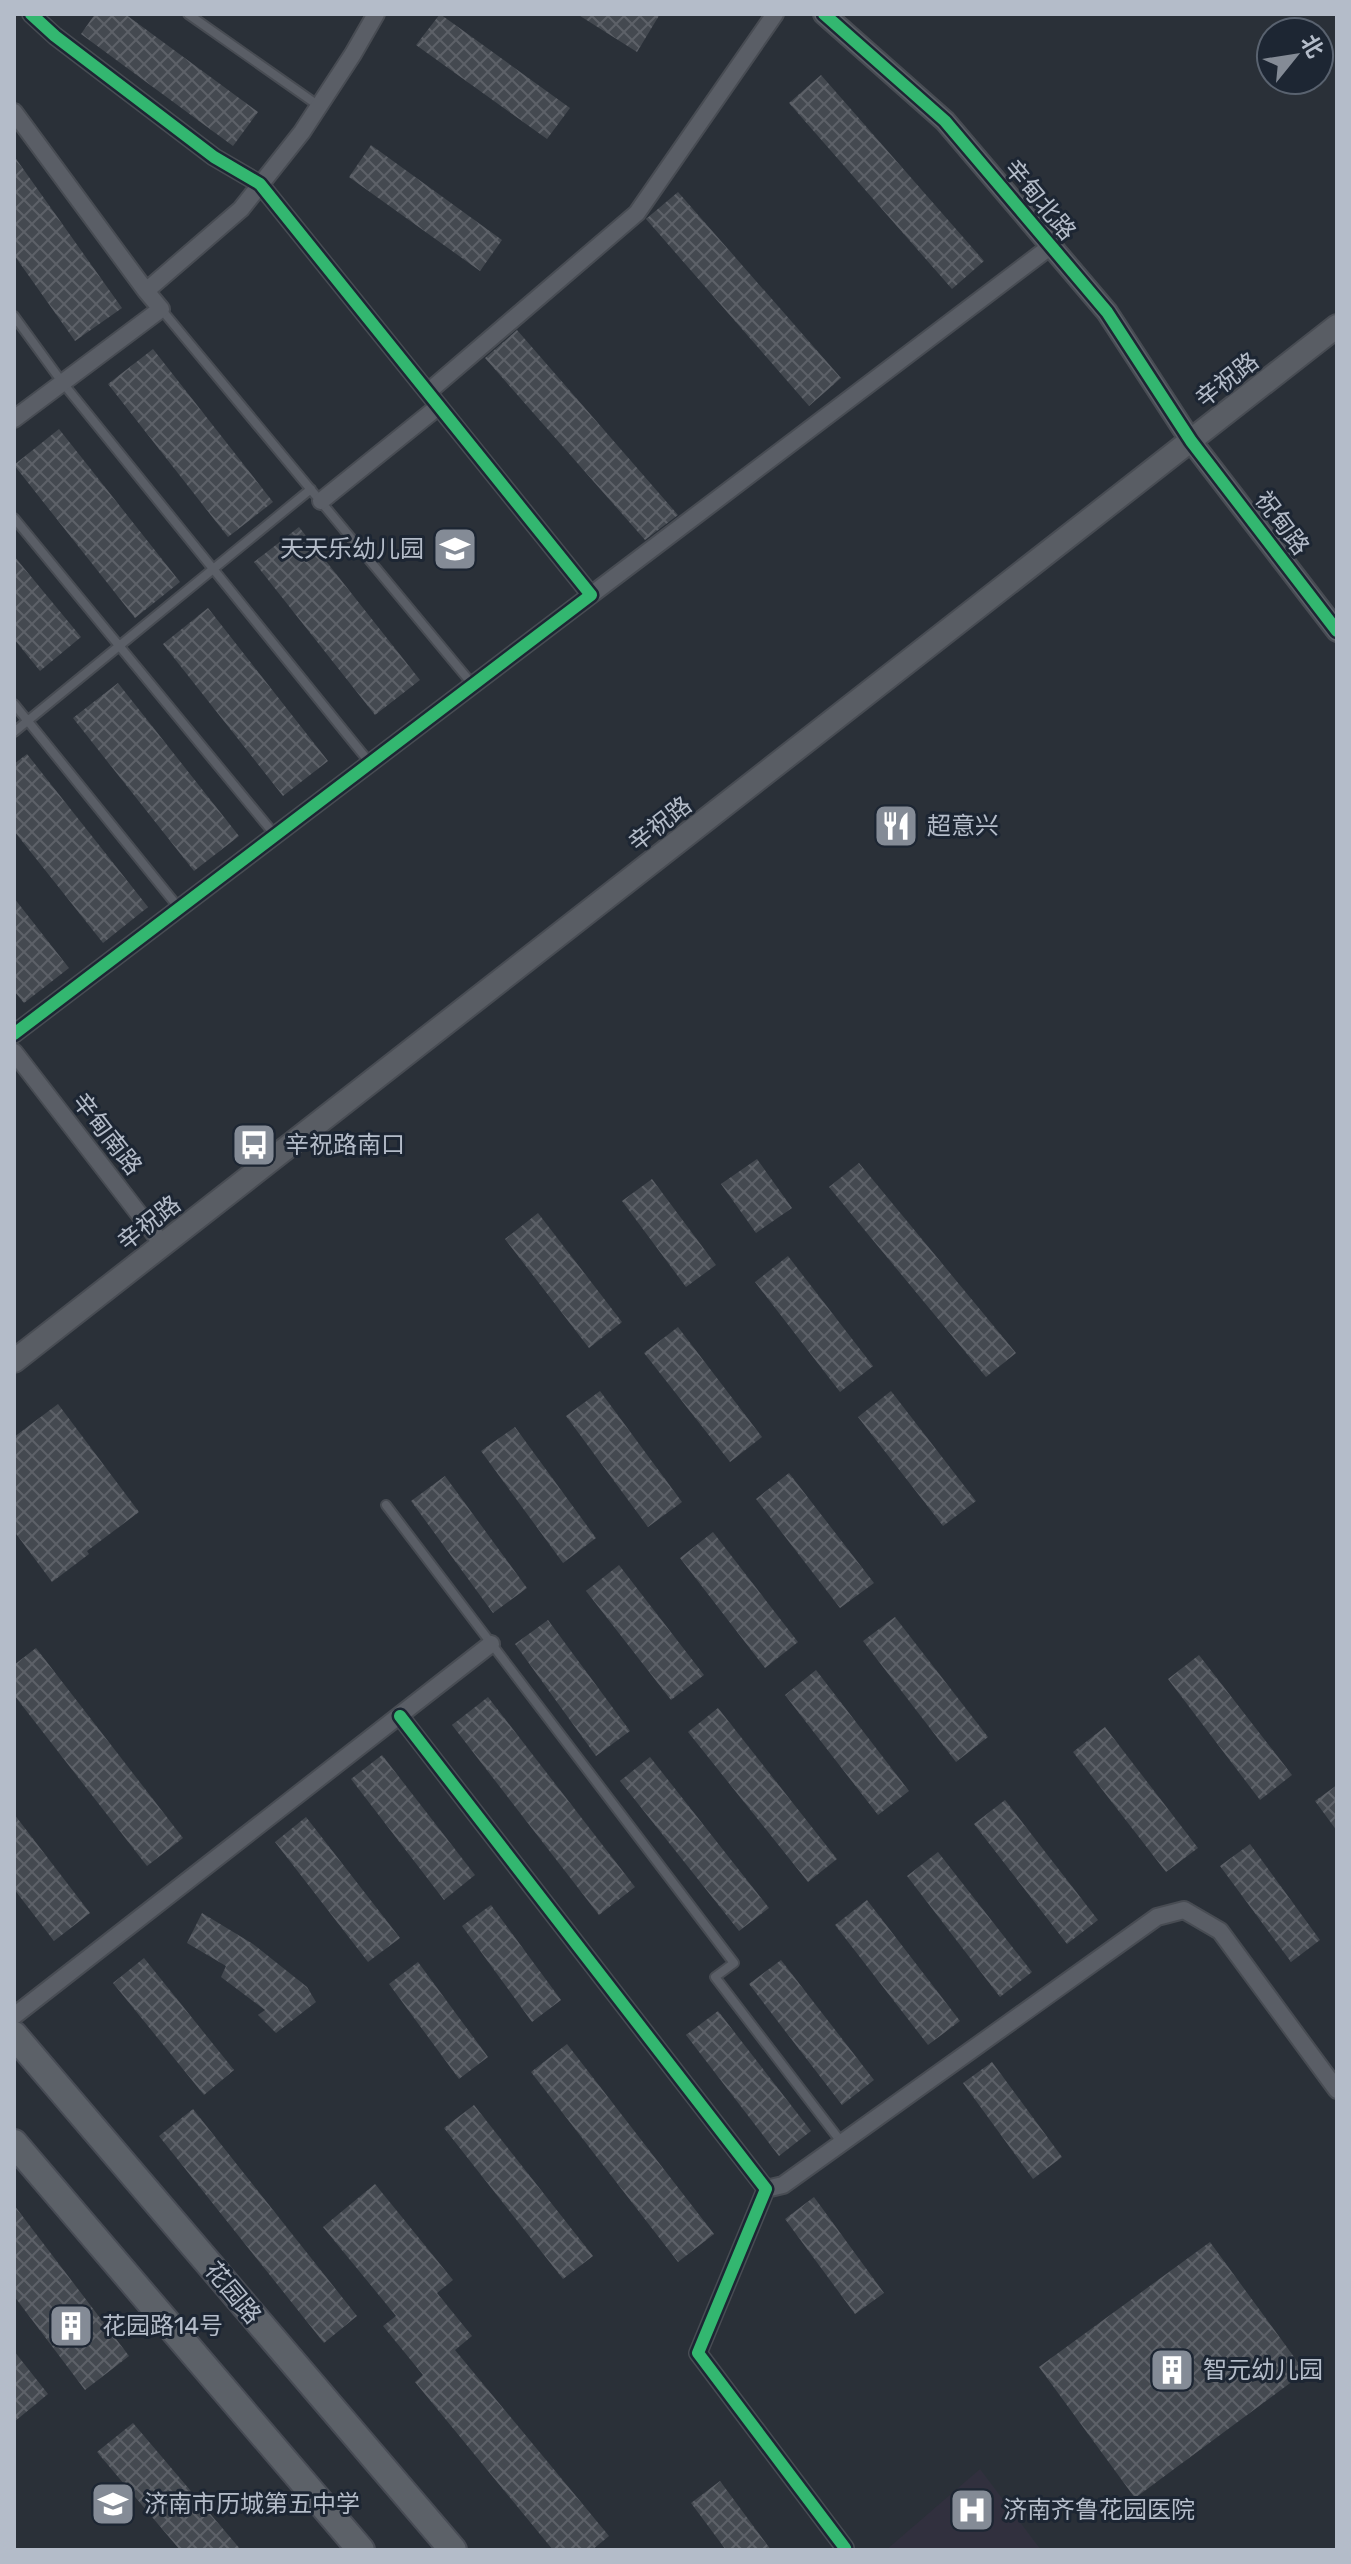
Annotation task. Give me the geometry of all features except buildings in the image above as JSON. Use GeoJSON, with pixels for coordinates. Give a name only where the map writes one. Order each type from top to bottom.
{"type":"FeatureCollection","features":[{"type":"Feature","properties":{"kind":"main road","name":"辛祝路"},"geometry":{"type":"LineString","coordinates":[[14,1361],[1337,326]]}},
{"type":"Feature","properties":{"kind":"main road","name":"花园路"},"geometry":{"type":"LineString","coordinates":[[14,2035],[453,2550]]}},
{"type":"Feature","properties":{"kind":"main road"},"geometry":{"type":"LineString","coordinates":[[14,2143],[361,2550]]}},
{"type":"Feature","properties":{"kind":"street"},"geometry":{"type":"LineString","coordinates":[[31,14],[55,36],[214,157],[260,184],[591,595]]}},
{"type":"Feature","properties":{"kind":"street"},"geometry":{"type":"LineString","coordinates":[[146,291],[241,209],[319,106],[376,14]]}},
{"type":"Feature","properties":{"kind":"street"},"geometry":{"type":"LineString","coordinates":[[428,392],[637,213],[775,14]]}},
{"type":"Feature","properties":{"kind":"street","name":"辛甸北路"},"geometry":{"type":"LineString","coordinates":[[824,14],[945,121],[1107,312],[1191,441]]}},
{"type":"Feature","properties":{"kind":"street"},"geometry":{"type":"LineString","coordinates":[[14,419],[161,309],[15,117]]}},
{"type":"Feature","properties":{"kind":"street"},"geometry":{"type":"LineString","coordinates":[[14,1034],[1051,246]]}},
{"type":"Feature","properties":{"kind":"street"},"geometry":{"type":"LineString","coordinates":[[316,495],[439,406]]}},
{"type":"Feature","properties":{"kind":"street","name":"祝甸路"},"geometry":{"type":"LineString","coordinates":[[1191,441],[1337,631]]}},
{"type":"Feature","properties":{"kind":"street","name":"辛甸南路"},"geometry":{"type":"LineString","coordinates":[[14,1052],[163,1245]]}},
{"type":"Feature","properties":{"kind":"street"},"geometry":{"type":"LineString","coordinates":[[14,2016],[491,1644]]}},
{"type":"Feature","properties":{"kind":"street"},"geometry":{"type":"LineString","coordinates":[[400,1716],[766,2189]]}},
{"type":"Feature","properties":{"kind":"street"},"geometry":{"type":"LineString","coordinates":[[766,2189],[783,2185],[1157,1917],[1184,1910],[1220,1931],[1337,2090]]}},
{"type":"Feature","properties":{"kind":"street"},"geometry":{"type":"LineString","coordinates":[[766,2189],[698,2353],[845,2548],[843,2550]]}},
{"type":"Feature","properties":{"kind":"lane"},"geometry":{"type":"LineString","coordinates":[[188,14],[319,106]]}},
{"type":"Feature","properties":{"kind":"lane"},"geometry":{"type":"LineString","coordinates":[[161,309],[473,685]]}},
{"type":"Feature","properties":{"kind":"lane"},"geometry":{"type":"LineString","coordinates":[[14,316],[62,382],[370,763]]}},
{"type":"Feature","properties":{"kind":"lane"},"geometry":{"type":"LineString","coordinates":[[14,732],[213,569],[316,495]]}},
{"type":"Feature","properties":{"kind":"lane"},"geometry":{"type":"LineString","coordinates":[[14,518],[275,835]]}},
{"type":"Feature","properties":{"kind":"lane"},"geometry":{"type":"LineString","coordinates":[[14,704],[179,908]]}},
{"type":"Feature","properties":{"kind":"lane"},"geometry":{"type":"LineString","coordinates":[[386,1505],[734,1963],[715,1977],[842,2143]]}},
{"type":"Feature","properties":{"kind":"shaded area","name":"济南齐鲁花园医院"},"geometry":{"type":"Polygon","coordinates":[[[980,2469],[1041,2550],[886,2550],[980,2469]]]}},
{"type":"Feature","properties":{"kind":"cycle path"},"geometry":{"type":"LineString","coordinates":[[14,1034],[591,595],[260,184],[214,157],[55,36],[31,14]]}},
{"type":"Feature","properties":{"kind":"cycle path"},"geometry":{"type":"LineString","coordinates":[[824,14],[945,121],[1107,312],[1191,441],[1337,631]]}},
{"type":"Feature","properties":{"kind":"cycle path"},"geometry":{"type":"LineString","coordinates":[[400,1716],[766,2189],[698,2353],[845,2548],[843,2550]]}},
{"type":"Feature","properties":{"kind":"place","name":"天天乐幼儿园"},"geometry":{"type":"Point","coordinates":[455,549]}},
{"type":"Feature","properties":{"kind":"place","name":"超意兴"},"geometry":{"type":"Point","coordinates":[896,826]}},
{"type":"Feature","properties":{"kind":"place","name":"辛祝路南口"},"geometry":{"type":"Point","coordinates":[254,1145]}},
{"type":"Feature","properties":{"kind":"place","name":"花园路14号"},"geometry":{"type":"Point","coordinates":[71,2326]}},
{"type":"Feature","properties":{"kind":"place","name":"智元幼儿园"},"geometry":{"type":"Point","coordinates":[1172,2370]}},
{"type":"Feature","properties":{"kind":"place","name":"济南市历城第五中学"},"geometry":{"type":"Point","coordinates":[113,2504]}},
{"type":"Feature","properties":{"kind":"place","name":"济南齐鲁花园医院"},"geometry":{"type":"Point","coordinates":[972,2510]}}]}
